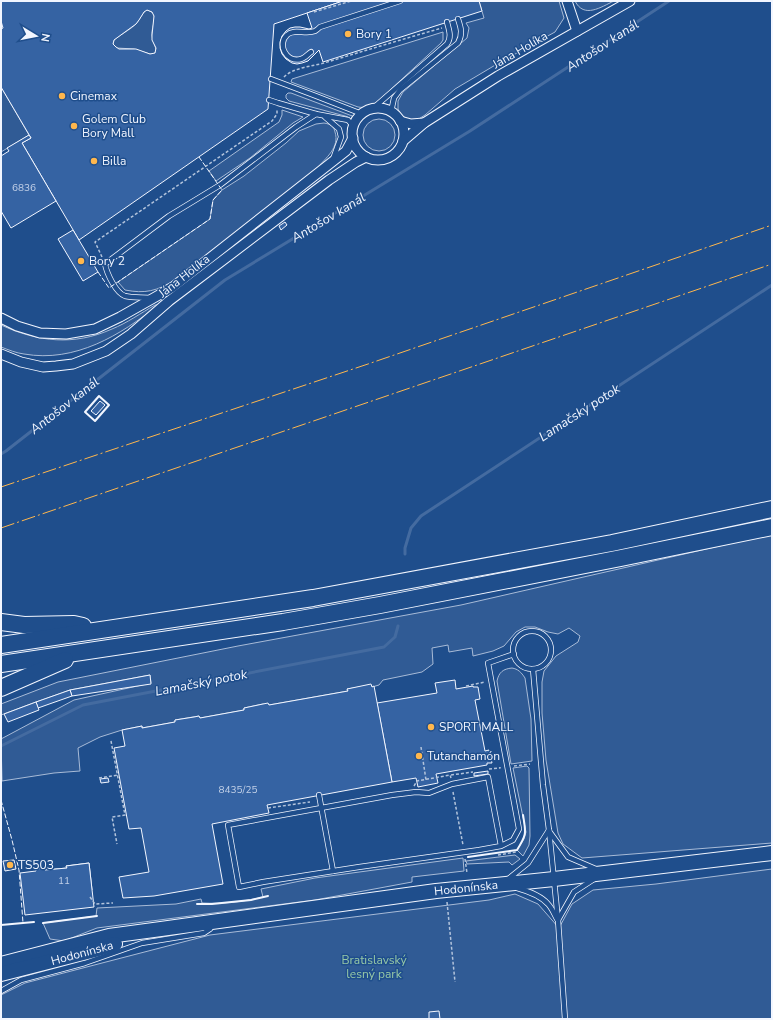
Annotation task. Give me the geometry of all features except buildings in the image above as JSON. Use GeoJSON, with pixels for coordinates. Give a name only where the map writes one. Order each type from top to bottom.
{"type":"FeatureCollection","features":[{"type":"Feature","properties":{"kind":"highway"},"geometry":{"type":"LineString","coordinates":[[1,645],[313,598],[376,587],[605,544],[772,509]]}},
{"type":"Feature","properties":{"kind":"highway"},"geometry":{"type":"LineString","coordinates":[[1,664],[283,622],[380,605],[629,557],[772,527]]}},
{"type":"Feature","properties":{"kind":"highway"},"geometry":{"type":"LineString","coordinates":[[1,622],[24,625],[74,624],[102,630]]}},
{"type":"Feature","properties":{"kind":"highway"},"geometry":{"type":"LineString","coordinates":[[1,688],[83,652]]}},
{"type":"Feature","properties":{"kind":"main road","name":"Hodonínska"},"geometry":{"type":"LineString","coordinates":[[1,964],[109,936],[446,890],[554,879],[772,853]]}},
{"type":"Feature","properties":{"kind":"main road","name":"Hodonínska"},"geometry":{"type":"LineString","coordinates":[[1,974],[95,950],[161,929]]}},
{"type":"Feature","properties":{"kind":"street"},"geometry":{"type":"LineString","coordinates":[[567,1],[577,31]]}},
{"type":"Feature","properties":{"kind":"street","name":"Jána Holíka"},"geometry":{"type":"LineString","coordinates":[[403,141],[424,122],[498,76],[630,1]]}},
{"type":"Feature","properties":{"kind":"street"},"geometry":{"type":"LineString","coordinates":[[380,109],[391,112],[400,121],[403,131],[403,141],[400,147],[396,153],[386,159],[375,160],[366,157],[356,148],[353,138],[354,127],[358,119],[362,114],[371,110],[380,109]]}},
{"type":"Feature","properties":{"kind":"street"},"geometry":{"type":"LineString","coordinates":[[400,121],[412,124],[424,122]]}},
{"type":"Feature","properties":{"kind":"street","name":"Jána Holíka"},"geometry":{"type":"LineString","coordinates":[[1,318],[17,326],[40,333],[66,334],[95,329],[120,317],[173,287],[346,151],[353,138]]}},
{"type":"Feature","properties":{"kind":"street","name":"Jána Holíka"},"geometry":{"type":"LineString","coordinates":[[1,354],[20,362],[43,367],[73,364],[106,351],[131,334],[169,301],[329,180],[366,157]]}},
{"type":"Feature","properties":{"kind":"lane"},"geometry":{"type":"LineString","coordinates":[[311,52],[302,59],[297,60],[290,58],[286,55],[283,46],[286,36],[295,31],[315,31],[320,27],[400,1]]}},
{"type":"Feature","properties":{"kind":"lane"},"geometry":{"type":"LineString","coordinates":[[391,112],[394,98],[400,90],[458,43],[462,34],[458,19]]}},
{"type":"Feature","properties":{"kind":"lane"},"geometry":{"type":"LineString","coordinates":[[371,110],[447,44],[450,40],[450,36],[447,22]]}},
{"type":"Feature","properties":{"kind":"lane"},"geometry":{"type":"LineString","coordinates":[[271,79],[362,114]]}},
{"type":"Feature","properties":{"kind":"lane"},"geometry":{"type":"LineString","coordinates":[[269,100],[316,114],[348,120],[354,127]]}},
{"type":"Feature","properties":{"kind":"lane"},"geometry":{"type":"LineString","coordinates":[[155,298],[126,296],[121,294],[106,272],[105,264],[169,216],[220,185],[296,127],[316,114]]}},
{"type":"Feature","properties":{"kind":"lane"},"geometry":{"type":"LineString","coordinates":[[324,116],[339,128],[341,136],[331,163]]}},
{"type":"Feature","properties":{"kind":"lane"},"geometry":{"type":"LineString","coordinates":[[534,631],[544,636],[548,640],[550,646],[549,658],[540,667],[533,669],[519,663],[514,654],[513,648],[515,642],[522,634],[528,632],[534,631]]}},
{"type":"Feature","properties":{"kind":"lane"},"geometry":{"type":"LineString","coordinates":[[501,846],[488,777],[452,784],[429,793],[416,792],[392,795],[228,825],[239,887],[333,871],[501,846],[513,840],[519,829],[488,663],[514,654]]}},
{"type":"Feature","properties":{"kind":"lane"},"geometry":{"type":"LineString","coordinates":[[533,669],[543,785],[558,920],[565,1019]]}},
{"type":"Feature","properties":{"kind":"lane"},"geometry":{"type":"LineString","coordinates":[[319,796],[333,871]]}},
{"type":"Feature","properties":{"kind":"lane"},"geometry":{"type":"LineString","coordinates":[[548,830],[568,857],[603,872]]}},
{"type":"Feature","properties":{"kind":"lane"},"geometry":{"type":"LineString","coordinates":[[500,885],[528,863],[548,830]]}},
{"type":"Feature","properties":{"kind":"lane"},"geometry":{"type":"LineString","coordinates":[[558,920],[574,892],[603,872]]}},
{"type":"Feature","properties":{"kind":"lane"},"geometry":{"type":"LineString","coordinates":[[500,885],[528,891],[549,905],[558,920]]}},
{"type":"Feature","properties":{"kind":"lane"},"geometry":{"type":"LineString","coordinates":[[1,991],[21,980],[85,963],[142,943],[204,933],[210,929]]}},
{"type":"Feature","properties":{"kind":"path"},"geometry":{"type":"LineString","coordinates":[[314,12],[351,1]]}},
{"type":"Feature","properties":{"kind":"path"},"geometry":{"type":"LineString","coordinates":[[281,83],[285,76],[292,71],[444,27],[445,32]]}},
{"type":"Feature","properties":{"kind":"path"},"geometry":{"type":"LineString","coordinates":[[105,264],[95,242],[272,120],[277,114],[278,103]]}},
{"type":"Feature","properties":{"kind":"path"},"geometry":{"type":"LineString","coordinates":[[466,686],[485,682]]}},
{"type":"Feature","properties":{"kind":"path"},"geometry":{"type":"LineString","coordinates":[[111,741],[125,815],[112,817],[118,844]]}},
{"type":"Feature","properties":{"kind":"path"},"geometry":{"type":"LineString","coordinates":[[421,747],[426,780]]}},
{"type":"Feature","properties":{"kind":"path"},"geometry":{"type":"LineString","coordinates":[[512,766],[530,764]]}},
{"type":"Feature","properties":{"kind":"path"},"geometry":{"type":"LineString","coordinates":[[99,778],[118,775]]}},
{"type":"Feature","properties":{"kind":"path"},"geometry":{"type":"LineString","coordinates":[[465,859],[467,873]]}},
{"type":"Feature","properties":{"kind":"path"},"geometry":{"type":"LineString","coordinates":[[446,890],[455,982]]}},
{"type":"Feature","properties":{"kind":"path"},"geometry":{"type":"LineString","coordinates":[[90,897],[95,904],[113,903]]}},
{"type":"Feature","properties":{"kind":"green space"},"geometry":{"type":"Polygon","coordinates":[[[479,1],[559,1],[564,18],[555,32],[455,89],[417,120],[409,120],[402,116],[398,109],[398,101],[403,92],[467,38],[469,28],[466,23],[484,18],[479,1]]]}},
{"type":"Feature","properties":{"kind":"green space"},"geometry":{"type":"Polygon","coordinates":[[[575,1],[614,1],[593,10],[588,10],[583,9],[575,1]]]}},
{"type":"Feature","properties":{"kind":"green space"},"geometry":{"type":"Polygon","coordinates":[[[146,10],[151,11],[154,16],[152,35],[156,51],[154,54],[134,49],[117,48],[113,44],[114,40],[136,24],[146,10]]]}},
{"type":"Feature","properties":{"kind":"green space"},"geometry":{"type":"Polygon","coordinates":[[[443,32],[443,40],[441,43],[375,104],[369,107],[358,107],[291,82],[292,79],[443,32]]]}},
{"type":"Feature","properties":{"kind":"green space"},"geometry":{"type":"Polygon","coordinates":[[[1,87],[29,135],[1,152],[1,87]]]}},
{"type":"Feature","properties":{"kind":"green space"},"geometry":{"type":"Polygon","coordinates":[[[288,93],[355,117],[353,121],[345,116],[289,101],[286,98],[288,93]]]}},
{"type":"Feature","properties":{"kind":"green space"},"geometry":{"type":"Polygon","coordinates":[[[282,110],[303,117],[293,123],[250,158],[216,181],[209,171],[279,122],[282,115],[282,110]]]}},
{"type":"Feature","properties":{"kind":"green space"},"geometry":{"type":"Polygon","coordinates":[[[376,119],[382,119],[392,126],[395,135],[394,141],[388,148],[382,151],[376,151],[366,144],[363,138],[363,132],[370,122],[376,119]]]}},
{"type":"Feature","properties":{"kind":"green space"},"geometry":{"type":"Polygon","coordinates":[[[324,123],[334,128],[336,143],[328,156],[317,168],[175,280],[151,291],[139,292],[125,290],[118,282],[210,219],[213,200],[222,190],[244,176],[299,131],[316,124],[324,123]]]}},
{"type":"Feature","properties":{"kind":"green space"},"geometry":{"type":"Polygon","coordinates":[[[155,305],[158,305],[129,327],[96,344],[79,350],[43,356],[21,354],[1,347],[1,325],[15,331],[42,338],[70,340],[84,338],[118,327],[155,305]]]}},
{"type":"Feature","properties":{"kind":"green space"},"geometry":{"type":"Polygon","coordinates":[[[772,534],[772,843],[582,858],[563,844],[558,833],[546,760],[542,713],[542,682],[544,671],[556,656],[578,642],[580,636],[569,628],[558,634],[535,627],[525,627],[516,632],[504,646],[493,651],[473,656],[472,648],[449,652],[448,645],[432,648],[433,664],[422,672],[383,680],[379,685],[372,687],[371,685],[347,689],[348,691],[269,705],[263,704],[244,708],[244,710],[200,718],[199,716],[142,728],[142,726],[122,730],[100,737],[78,748],[80,771],[54,773],[2,781],[1,739],[74,700],[151,683],[150,675],[70,690],[1,715],[1,704],[58,682],[238,646],[461,605],[772,534]]]}},
{"type":"Feature","properties":{"kind":"green space"},"geometry":{"type":"Polygon","coordinates":[[[512,668],[519,671],[525,678],[531,719],[532,761],[511,764],[497,681],[502,672],[506,669],[512,668]]]}},
{"type":"Feature","properties":{"kind":"green space"},"geometry":{"type":"Polygon","coordinates":[[[527,766],[529,768],[530,836],[529,845],[523,856],[517,850],[524,839],[526,832],[513,768],[527,766]]]}},
{"type":"Feature","properties":{"kind":"green space"},"geometry":{"type":"Polygon","coordinates":[[[515,855],[520,859],[512,865],[509,862],[467,864],[466,861],[515,855]]]}},
{"type":"Feature","properties":{"kind":"green space"},"geometry":{"type":"Polygon","coordinates":[[[463,858],[464,871],[412,877],[412,882],[315,900],[97,928],[64,941],[50,939],[43,923],[96,916],[97,908],[176,904],[201,899],[202,903],[248,900],[263,897],[261,889],[315,878],[463,858]]]}},
{"type":"Feature","properties":{"kind":"green space","name":"Bratislavský lesný park"},"geometry":{"type":"Polygon","coordinates":[[[772,869],[772,1019],[1,1019],[1,995],[25,983],[210,935],[489,900],[515,894],[538,904],[559,928],[572,904],[593,890],[656,884],[772,869]]]}},
{"type":"Feature","properties":{"kind":"waterway","name":"Antošov kanál"},"geometry":{"type":"LineString","coordinates":[[1,454],[225,280],[470,131],[669,1]]}},
{"type":"Feature","properties":{"kind":"waterway","name":"Lamačský potok"},"geometry":{"type":"LineString","coordinates":[[405,554],[405,548],[411,528],[421,516],[772,285]]}},
{"type":"Feature","properties":{"kind":"waterway","name":"Lamačský potok"},"geometry":{"type":"LineString","coordinates":[[1,746],[83,705],[384,647],[395,637],[398,626]]}},
{"type":"Feature","properties":{"kind":"fence"},"geometry":{"type":"LineString","coordinates":[[98,272],[109,288],[210,219],[213,200],[222,190],[199,157]]}},
{"type":"Feature","properties":{"kind":"fence"},"geometry":{"type":"LineString","coordinates":[[1,800],[19,870],[23,923]]}},
{"type":"Feature","properties":{"kind":"wall"},"geometry":{"type":"LineString","coordinates":[[99,396],[109,405],[95,421],[85,412],[99,396]]}},
{"type":"Feature","properties":{"kind":"wall"},"geometry":{"type":"LineString","coordinates":[[468,857],[517,850],[525,833],[523,815]]}},
{"type":"Feature","properties":{"kind":"wall"},"geometry":{"type":"LineString","coordinates":[[197,904],[251,900],[268,896]]}},
{"type":"Feature","properties":{"kind":"wall"},"geometry":{"type":"LineString","coordinates":[[43,923],[97,916]]}},
{"type":"Feature","properties":{"kind":"wall"},"geometry":{"type":"LineString","coordinates":[[1,925],[34,922]]}},
{"type":"Feature","properties":{"kind":"power"},"geometry":{"type":"LineString","coordinates":[[1,487],[368,364],[772,225]]}},
{"type":"Feature","properties":{"kind":"power"},"geometry":{"type":"LineString","coordinates":[[1,528],[772,264]]}},
{"type":"Feature","properties":{"kind":"place","name":"Bory 1"},"geometry":{"type":"Point","coordinates":[348,34]}},
{"type":"Feature","properties":{"kind":"place","name":"Cinemax"},"geometry":{"type":"Point","coordinates":[62,96]}},
{"type":"Feature","properties":{"kind":"place","name":"Golem Club Bory Mall"},"geometry":{"type":"Point","coordinates":[74,126]}},
{"type":"Feature","properties":{"kind":"place","name":"Billa"},"geometry":{"type":"Point","coordinates":[94,161]}},
{"type":"Feature","properties":{"kind":"place","name":"Bory 2"},"geometry":{"type":"Point","coordinates":[81,261]}},
{"type":"Feature","properties":{"kind":"place","name":"SPORT MALL"},"geometry":{"type":"Point","coordinates":[431,727]}},
{"type":"Feature","properties":{"kind":"place","name":"Tutanchamón"},"geometry":{"type":"Point","coordinates":[419,756]}},
{"type":"Feature","properties":{"kind":"place","name":"TS503"},"geometry":{"type":"Point","coordinates":[10,865]}}]}
